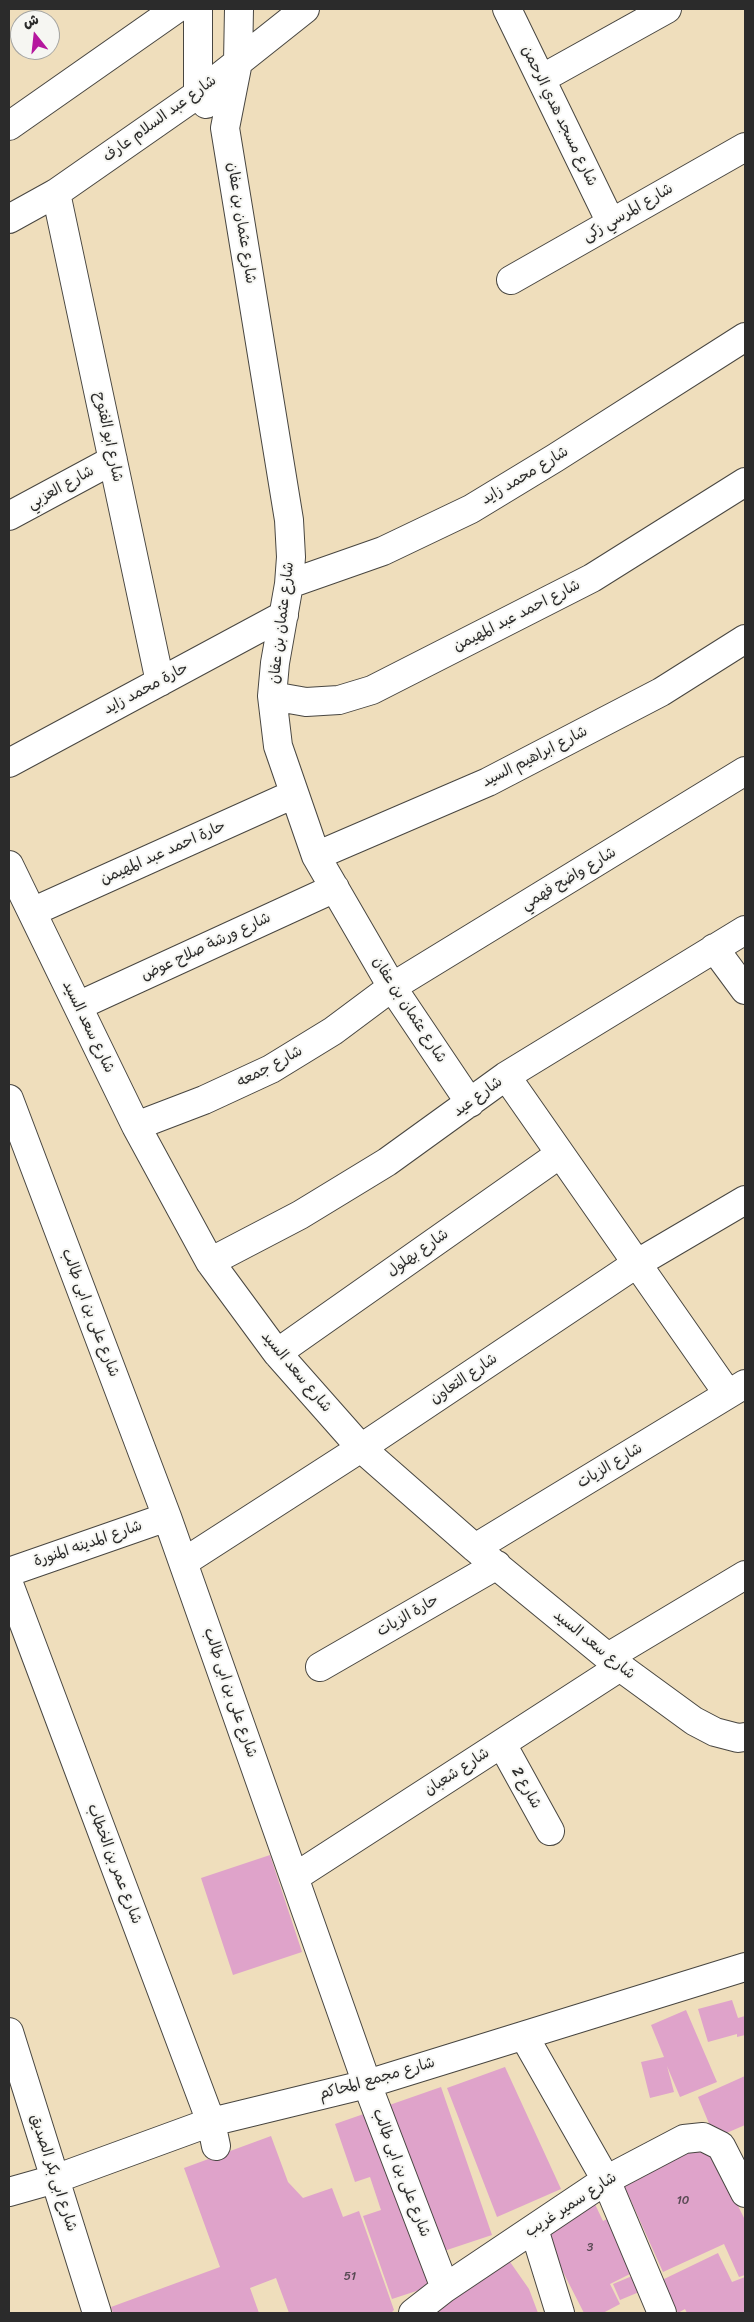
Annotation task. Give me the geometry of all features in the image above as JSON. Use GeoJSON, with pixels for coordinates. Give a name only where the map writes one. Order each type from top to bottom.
{"type":"FeatureCollection","features":[{"type":"Feature","properties":{"kind":"street"},"geometry":{"type":"LineString","coordinates":[[9,126],[176,9]]}},
{"type":"Feature","properties":{"kind":"street"},"geometry":{"type":"LineString","coordinates":[[198,9],[198,94]]}},
{"type":"Feature","properties":{"kind":"street","name":"شارع عثمان بن عفان"},"geometry":{"type":"LineString","coordinates":[[239,9],[238,62],[225,128],[289,520],[291,557],[289,584],[275,663],[272,696],[278,746],[316,856],[392,987],[470,1103]]}},
{"type":"Feature","properties":{"kind":"street","name":"شارع عبد السلام عارف"},"geometry":{"type":"LineString","coordinates":[[9,219],[56,193],[198,94],[305,9]]}},
{"type":"Feature","properties":{"kind":"street","name":"شارع مسجد هدي الرحمن"},"geometry":{"type":"LineString","coordinates":[[507,9],[611,224]]}},
{"type":"Feature","properties":{"kind":"street"},"geometry":{"type":"LineString","coordinates":[[541,80],[667,9]]}},
{"type":"Feature","properties":{"kind":"street","name":"شارع عثمان بن عفان"},"geometry":{"type":"LineString","coordinates":[[198,94],[225,128]]}},
{"type":"Feature","properties":{"kind":"street","name":"شارع المرسي زكى"},"geometry":{"type":"LineString","coordinates":[[511,280],[745,146]]}},
{"type":"Feature","properties":{"kind":"street","name":"شارع ابو الفتوح"},"geometry":{"type":"LineString","coordinates":[[56,193],[160,682]]}},
{"type":"Feature","properties":{"kind":"street","name":"شارع محمد زايد"},"geometry":{"type":"LineString","coordinates":[[289,584],[383,551],[471,508],[555,458],[745,337]]}},
{"type":"Feature","properties":{"kind":"street","name":"شارع العزبي"},"geometry":{"type":"LineString","coordinates":[[9,516],[113,460]]}},
{"type":"Feature","properties":{"kind":"street","name":"شارع احمد عبد المهيمن"},"geometry":{"type":"LineString","coordinates":[[272,696],[306,702],[339,700],[372,690],[592,578],[745,482]]}},
{"type":"Feature","properties":{"kind":"street","name":"حارة محمد زايد"},"geometry":{"type":"LineString","coordinates":[[9,763],[284,615]]}},
{"type":"Feature","properties":{"kind":"street","name":"شارع ابراهيم السيد"},"geometry":{"type":"LineString","coordinates":[[316,856],[488,782],[661,692],[745,639]]}},
{"type":"Feature","properties":{"kind":"street","name":"شارع واضح فهمي"},"geometry":{"type":"LineString","coordinates":[[392,987],[745,771]]}},
{"type":"Feature","properties":{"kind":"street","name":"حارة احمد عبد المهيمن"},"geometry":{"type":"LineString","coordinates":[[32,912],[294,794]]}},
{"type":"Feature","properties":{"kind":"street","name":"شارع سعد السيد"},"geometry":{"type":"LineString","coordinates":[[9,865],[136,1126],[210,1262],[277,1353],[361,1448],[475,1548],[614,1662],[694,1721],[715,1732],[738,1738],[745,1737]]}},
{"type":"Feature","properties":{"kind":"street","name":"شارع ورشة صلاح عوض"},"geometry":{"type":"LineString","coordinates":[[78,1006],[334,888]]}},
{"type":"Feature","properties":{"kind":"street","name":"شارع عيد"},"geometry":{"type":"LineString","coordinates":[[210,1262],[332,1196],[386,1162],[506,1076],[745,930]]}},
{"type":"Feature","properties":{"kind":"street"},"geometry":{"type":"LineString","coordinates":[[714,948],[745,990]]}},
{"type":"Feature","properties":{"kind":"street","name":"شارع جمعه"},"geometry":{"type":"LineString","coordinates":[[136,1126],[204,1100],[271,1069],[333,1031],[392,987]]}},
{"type":"Feature","properties":{"kind":"street"},"geometry":{"type":"LineString","coordinates":[[506,1076],[636,1264],[737,1389]]}},
{"type":"Feature","properties":{"kind":"street","name":"شارع على بن ابى طالب"},"geometry":{"type":"LineString","coordinates":[[9,1099],[184,1562],[367,2084],[445,2288]]}},
{"type":"Feature","properties":{"kind":"street","name":"شارع بهلول"},"geometry":{"type":"LineString","coordinates":[[277,1353],[560,1154]]}},
{"type":"Feature","properties":{"kind":"street","name":"شارع التعاون"},"geometry":{"type":"LineString","coordinates":[[184,1562],[361,1448],[636,1264],[745,1200]]}},
{"type":"Feature","properties":{"kind":"street","name":"شارع الزيات"},"geometry":{"type":"LineString","coordinates":[[475,1548],[737,1389]]}},
{"type":"Feature","properties":{"kind":"street","name":"شارع المدينه المنورة"},"geometry":{"type":"LineString","coordinates":[[9,1572],[167,1517]]}},
{"type":"Feature","properties":{"kind":"street","name":"حارة الزيات"},"geometry":{"type":"LineString","coordinates":[[320,1668],[497,1565]]}},
{"type":"Feature","properties":{"kind":"street","name":"شارع شعبان"},"geometry":{"type":"LineString","coordinates":[[295,1877],[502,1744],[614,1662],[745,1576]]}},
{"type":"Feature","properties":{"kind":"street","name":"شارع عمر بن الخطاب"},"geometry":{"type":"LineString","coordinates":[[9,1584],[214,2134]]}},
{"type":"Feature","properties":{"kind":"street","name":"شارع 2"},"geometry":{"type":"LineString","coordinates":[[502,1744],[550,1831]]}},
{"type":"Feature","properties":{"kind":"street","name":"شارع مجمع المحاكم"},"geometry":{"type":"LineString","coordinates":[[9,2192],[214,2134],[367,2084],[745,1967]]}},
{"type":"Feature","properties":{"kind":"street","name":"شارع ابى بكر الصديق"},"geometry":{"type":"LineString","coordinates":[[9,2032],[98,2313]]}},
{"type":"Feature","properties":{"kind":"street"},"geometry":{"type":"LineString","coordinates":[[524,2036],[606,2180],[662,2313]]}},
{"type":"Feature","properties":{"kind":"street","name":"شارع سمير غريب"},"geometry":{"type":"LineString","coordinates":[[413,2313],[445,2288],[606,2180],[684,2140],[703,2137],[721,2146],[738,2160],[745,2193]]}},
{"type":"Feature","properties":{"kind":"street"},"geometry":{"type":"LineString","coordinates":[[534,2229],[560,2313]]}},
{"type":"Feature","properties":{"kind":"building"},"geometry":{"type":"Polygon","coordinates":[[[270,1855],[302,1952],[233,1975],[201,1878],[270,1855]]]}},
{"type":"Feature","properties":{"kind":"building"},"geometry":{"type":"Polygon","coordinates":[[[732,2000],[738,2018],[745,2016],[745,2035],[737,2037],[737,2034],[708,2042],[698,2009],[732,2000]]]}},
{"type":"Feature","properties":{"kind":"building"},"geometry":{"type":"Polygon","coordinates":[[[686,2010],[717,2082],[680,2097],[667,2066],[674,2092],[650,2098],[641,2062],[664,2057],[651,2025],[686,2010]]]}},
{"type":"Feature","properties":{"kind":"building"},"geometry":{"type":"Polygon","coordinates":[[[505,2067],[561,2189],[497,2217],[447,2088],[505,2067]]]}},
{"type":"Feature","properties":{"kind":"building"},"geometry":{"type":"Polygon","coordinates":[[[745,2076],[745,2125],[715,2138],[698,2097],[745,2076]]]}},
{"type":"Feature","properties":{"kind":"building"},"geometry":{"type":"Polygon","coordinates":[[[441,2087],[492,2235],[441,2252],[450,2280],[392,2299],[363,2216],[381,2210],[370,2177],[355,2182],[335,2124],[441,2087]]]}},
{"type":"Feature","properties":{"kind":"building"},"geometry":{"type":"Polygon","coordinates":[[[271,2136],[288,2182],[303,2198],[332,2188],[343,2217],[359,2211],[394,2310],[391,2313],[289,2313],[276,2278],[250,2288],[259,2313],[113,2313],[111,2307],[220,2267],[184,2168],[271,2136]]]}},
{"type":"Feature","properties":{"kind":"building"},"geometry":{"type":"Polygon","coordinates":[[[706,2141],[745,2220],[745,2275],[739,2277],[724,2244],[663,2272],[622,2181],[706,2141]]]}},
{"type":"Feature","properties":{"kind":"building"},"geometry":{"type":"Polygon","coordinates":[[[593,2200],[603,2221],[613,2216],[640,2269],[610,2284],[620,2304],[603,2313],[584,2313],[540,2227],[593,2200]]]}},
{"type":"Feature","properties":{"kind":"building"},"geometry":{"type":"Polygon","coordinates":[[[718,2253],[732,2282],[745,2277],[745,2313],[687,2313],[685,2309],[678,2313],[662,2280],[718,2253]]]}},
{"type":"Feature","properties":{"kind":"building"},"geometry":{"type":"Polygon","coordinates":[[[508,2259],[529,2289],[538,2313],[429,2313],[508,2259]]]}},
{"type":"Feature","properties":{"kind":"building"},"geometry":{"type":"Polygon","coordinates":[[[637,2274],[644,2290],[620,2300],[613,2284],[637,2274]]]}}]}
